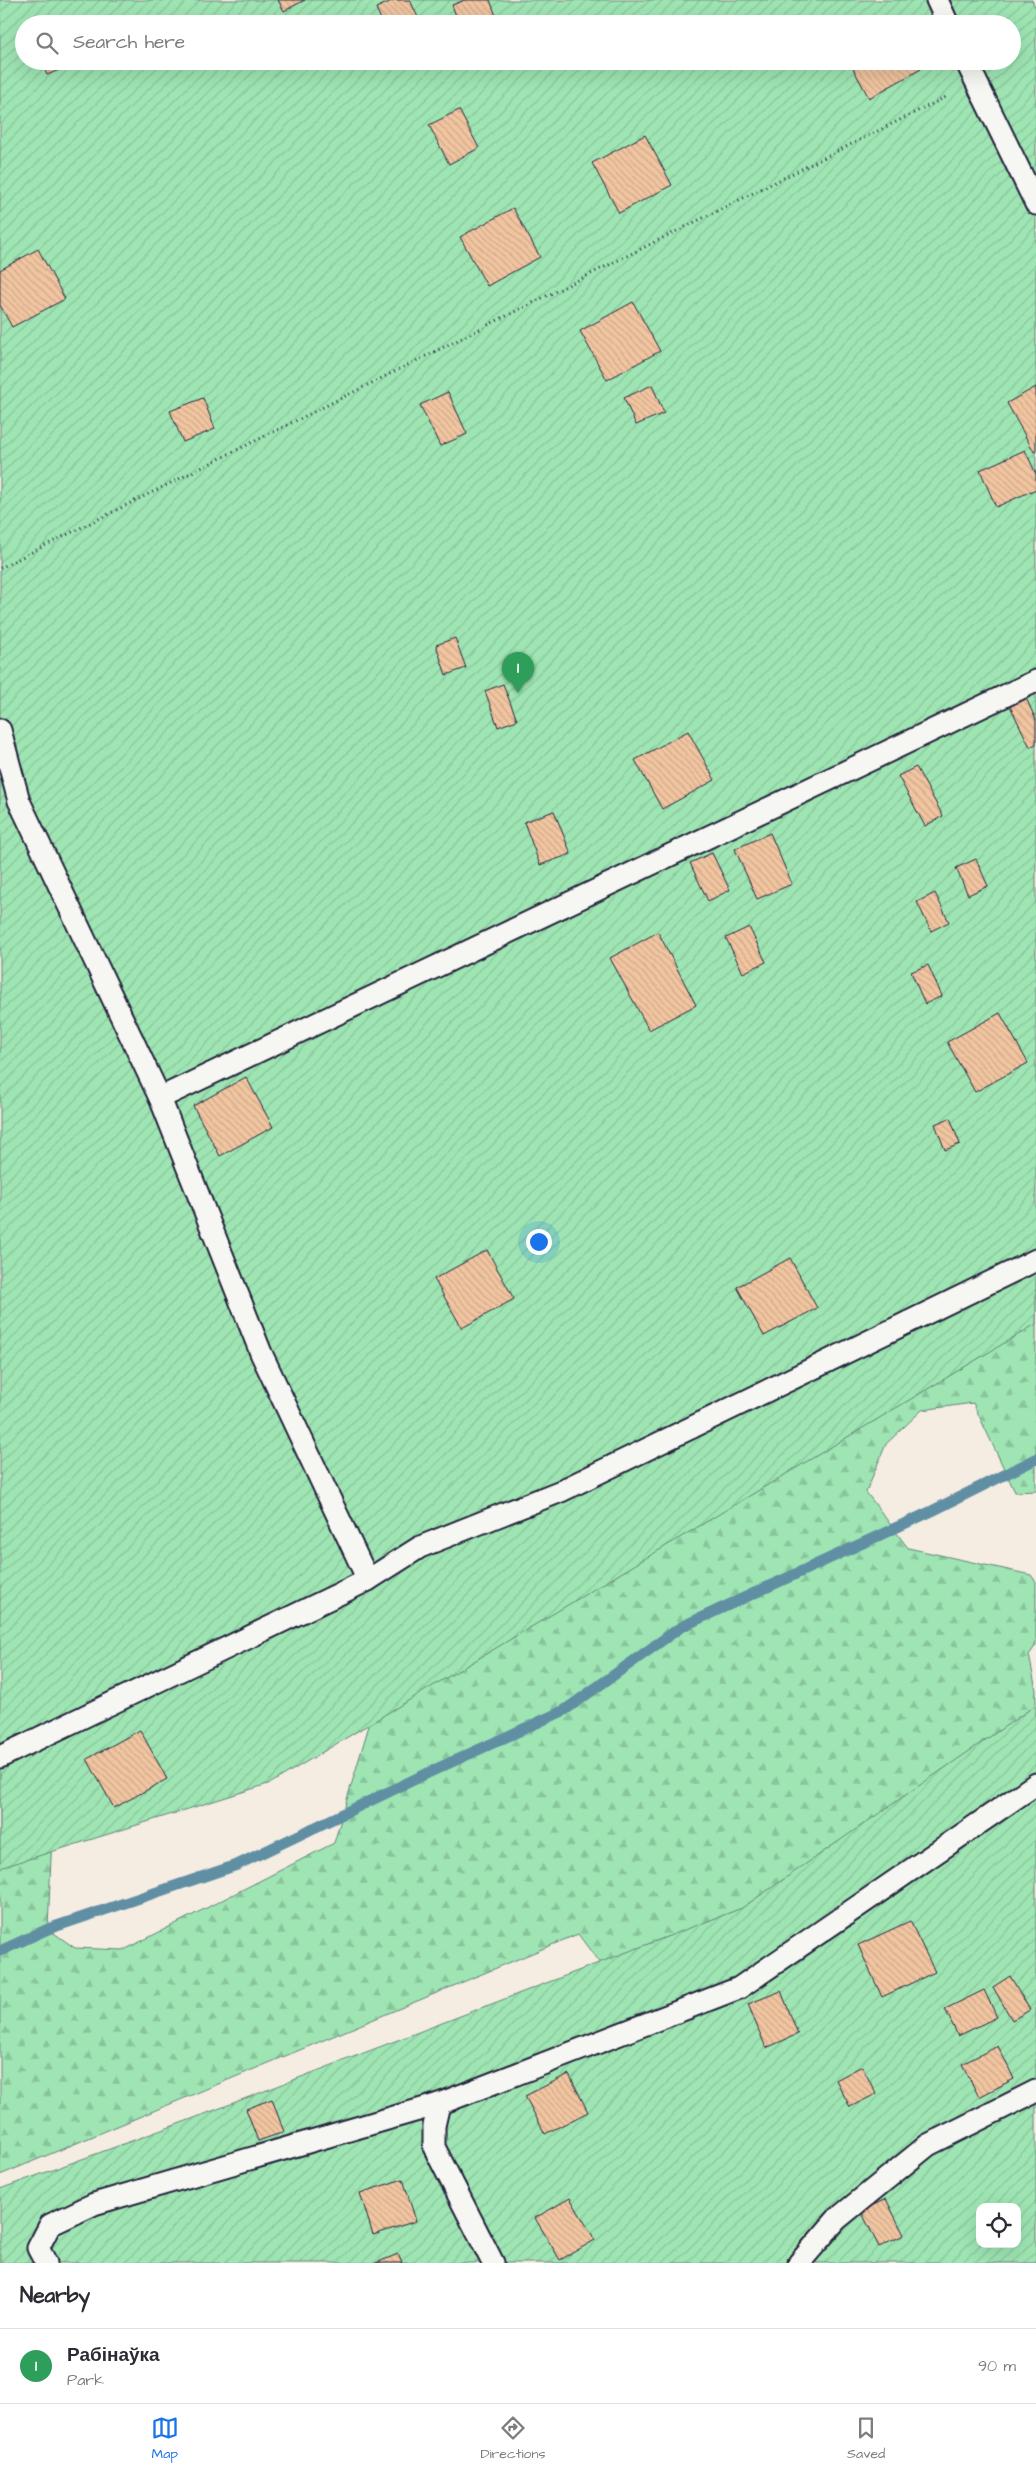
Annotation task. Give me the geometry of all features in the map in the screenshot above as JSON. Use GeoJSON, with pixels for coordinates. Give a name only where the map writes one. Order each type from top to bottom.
{"type":"FeatureCollection","features":[{"type":"Feature","properties":{"kind":"lane"},"geometry":{"type":"LineString","coordinates":[[937,0],[944,15]]}},
{"type":"Feature","properties":{"kind":"lane"},"geometry":{"type":"LineString","coordinates":[[970,70],[1036,204]]}},
{"type":"Feature","properties":{"kind":"lane"},"geometry":{"type":"LineString","coordinates":[[160,1098],[1036,681]]}},
{"type":"Feature","properties":{"kind":"lane"},"geometry":{"type":"LineString","coordinates":[[0,730],[19,801],[160,1098],[261,1354],[368,1580]]}},
{"type":"Feature","properties":{"kind":"lane"},"geometry":{"type":"LineString","coordinates":[[0,1757],[368,1580],[420,1547],[561,1491],[1036,1260]]}},
{"type":"Feature","properties":{"kind":"lane"},"geometry":{"type":"LineString","coordinates":[[46,2263],[38,2248],[50,2225],[94,2204],[440,2104],[739,1988],[1036,1784]]}},
{"type":"Feature","properties":{"kind":"lane"},"geometry":{"type":"LineString","coordinates":[[799,2263],[837,2219],[928,2145],[1036,2091]]}},
{"type":"Feature","properties":{"kind":"lane"},"geometry":{"type":"LineString","coordinates":[[440,2104],[434,2126],[434,2147],[494,2263]]}},
{"type":"Feature","properties":{"kind":"path"},"geometry":{"type":"LineString","coordinates":[[0,568],[976,83]]}},
{"type":"Feature","properties":{"kind":"green space"},"geometry":{"type":"Polygon","coordinates":[[[0,0],[1032,0],[1036,9],[1036,1324],[271,1783],[0,1868],[0,0]]]}},
{"type":"Feature","properties":{"kind":"green space"},"geometry":{"type":"Polygon","coordinates":[[[1036,1281],[1036,1491],[1015,1492],[973,1403],[922,1410],[886,1444],[866,1492],[908,1548],[1031,1575],[1036,1582],[1036,1645],[1029,1655],[1036,1690],[1036,1767],[621,1992],[578,1934],[0,2175],[0,1797],[53,1810],[48,1929],[75,1948],[124,1950],[334,1843],[379,1692],[1036,1281]]]}},
{"type":"Feature","properties":{"kind":"green space"},"geometry":{"type":"Polygon","coordinates":[[[1036,1705],[1036,2263],[0,2263],[0,2189],[189,2120],[742,1908],[1036,1705]]]}},
{"type":"Feature","properties":{"kind":"building"},"geometry":{"type":"Polygon","coordinates":[[[278,0],[305,0],[284,11],[278,0]]]}},
{"type":"Feature","properties":{"kind":"building"},"geometry":{"type":"Polygon","coordinates":[[[394,0],[410,0],[417,15],[379,15],[376,8],[394,0]]]}},
{"type":"Feature","properties":{"kind":"building"},"geometry":{"type":"Polygon","coordinates":[[[465,0],[490,0],[496,15],[456,15],[452,5],[465,0]]]}},
{"type":"Feature","properties":{"kind":"building"},"geometry":{"type":"Polygon","coordinates":[[[45,70],[59,70],[47,75],[45,70]]]}},
{"type":"Feature","properties":{"kind":"building"},"geometry":{"type":"Polygon","coordinates":[[[854,70],[919,70],[869,98],[854,70]]]}},
{"type":"Feature","properties":{"kind":"building"},"geometry":{"type":"Polygon","coordinates":[[[459,110],[479,148],[449,164],[429,125],[459,110]]]}},
{"type":"Feature","properties":{"kind":"building"},"geometry":{"type":"Polygon","coordinates":[[[645,135],[672,185],[619,213],[592,163],[645,135]]]}},
{"type":"Feature","properties":{"kind":"building"},"geometry":{"type":"Polygon","coordinates":[[[513,208],[540,257],[487,286],[460,237],[513,208]]]}},
{"type":"Feature","properties":{"kind":"building"},"geometry":{"type":"Polygon","coordinates":[[[38,249],[65,299],[12,327],[0,305],[0,270],[38,249]]]}},
{"type":"Feature","properties":{"kind":"building"},"geometry":{"type":"Polygon","coordinates":[[[633,302],[660,351],[607,380],[580,331],[633,302]]]}},
{"type":"Feature","properties":{"kind":"building"},"geometry":{"type":"Polygon","coordinates":[[[652,385],[664,413],[636,425],[624,398],[652,385]]]}},
{"type":"Feature","properties":{"kind":"building"},"geometry":{"type":"Polygon","coordinates":[[[1036,387],[1036,451],[1034,452],[1007,403],[1036,387]]]}},
{"type":"Feature","properties":{"kind":"building"},"geometry":{"type":"Polygon","coordinates":[[[448,392],[467,434],[440,446],[420,405],[448,392]]]}},
{"type":"Feature","properties":{"kind":"building"},"geometry":{"type":"Polygon","coordinates":[[[203,398],[215,429],[183,442],[170,411],[203,398]]]}},
{"type":"Feature","properties":{"kind":"building"},"geometry":{"type":"Polygon","coordinates":[[[1025,450],[1036,474],[1036,489],[996,507],[980,470],[1025,450]]]}},
{"type":"Feature","properties":{"kind":"building"},"geometry":{"type":"Polygon","coordinates":[[[455,638],[466,668],[446,675],[436,645],[455,638]]]}},
{"type":"Feature","properties":{"kind":"building"},"geometry":{"type":"Polygon","coordinates":[[[503,684],[517,720],[498,727],[485,691],[503,684]]]}},
{"type":"Feature","properties":{"kind":"building"},"geometry":{"type":"Polygon","coordinates":[[[1026,698],[1036,720],[1036,744],[1030,747],[1010,706],[1026,698]]]}},
{"type":"Feature","properties":{"kind":"building"},"geometry":{"type":"Polygon","coordinates":[[[688,731],[715,780],[662,809],[635,760],[688,731]]]}},
{"type":"Feature","properties":{"kind":"building"},"geometry":{"type":"Polygon","coordinates":[[[916,767],[943,816],[925,826],[898,776],[916,767]]]}},
{"type":"Feature","properties":{"kind":"building"},"geometry":{"type":"Polygon","coordinates":[[[554,811],[571,854],[540,865],[524,822],[554,811]]]}},
{"type":"Feature","properties":{"kind":"building"},"geometry":{"type":"Polygon","coordinates":[[[770,833],[792,884],[757,899],[735,849],[770,833]]]}},
{"type":"Feature","properties":{"kind":"building"},"geometry":{"type":"Polygon","coordinates":[[[712,853],[730,890],[708,901],[690,863],[712,853]]]}},
{"type":"Feature","properties":{"kind":"building"},"geometry":{"type":"Polygon","coordinates":[[[976,859],[988,886],[968,895],[956,868],[976,859]]]}},
{"type":"Feature","properties":{"kind":"building"},"geometry":{"type":"Polygon","coordinates":[[[935,893],[949,922],[931,931],[917,902],[935,893]]]}},
{"type":"Feature","properties":{"kind":"building"},"geometry":{"type":"Polygon","coordinates":[[[749,927],[766,962],[743,973],[726,938],[749,927]]]}},
{"type":"Feature","properties":{"kind":"building"},"geometry":{"type":"Polygon","coordinates":[[[658,932],[696,1005],[649,1030],[610,958],[658,932]]]}},
{"type":"Feature","properties":{"kind":"building"},"geometry":{"type":"Polygon","coordinates":[[[928,965],[942,996],[925,1004],[911,972],[928,965]]]}},
{"type":"Feature","properties":{"kind":"building"},"geometry":{"type":"Polygon","coordinates":[[[1000,1013],[1028,1063],[975,1092],[947,1042],[1000,1013]]]}},
{"type":"Feature","properties":{"kind":"building"},"geometry":{"type":"Polygon","coordinates":[[[246,1077],[273,1127],[220,1156],[193,1106],[246,1077]]]}},
{"type":"Feature","properties":{"kind":"building"},"geometry":{"type":"Polygon","coordinates":[[[950,1118],[960,1144],[945,1150],[935,1124],[950,1118]]]}},
{"type":"Feature","properties":{"kind":"building"},"geometry":{"type":"Polygon","coordinates":[[[487,1250],[514,1299],[462,1328],[434,1279],[487,1250]]]}},
{"type":"Feature","properties":{"kind":"building"},"geometry":{"type":"Polygon","coordinates":[[[790,1258],[817,1308],[764,1336],[737,1287],[790,1258]]]}},
{"type":"Feature","properties":{"kind":"building"},"geometry":{"type":"Polygon","coordinates":[[[140,1730],[167,1779],[114,1808],[87,1759],[140,1730]]]}},
{"type":"Feature","properties":{"kind":"building"},"geometry":{"type":"Polygon","coordinates":[[[910,1921],[935,1972],[882,1997],[858,1945],[910,1921]]]}},
{"type":"Feature","properties":{"kind":"building"},"geometry":{"type":"Polygon","coordinates":[[[1010,1976],[1030,2010],[1012,2020],[993,1987],[1010,1976]]]}},
{"type":"Feature","properties":{"kind":"building"},"geometry":{"type":"Polygon","coordinates":[[[984,1990],[997,2017],[958,2036],[945,2009],[984,1990]]]}},
{"type":"Feature","properties":{"kind":"building"},"geometry":{"type":"Polygon","coordinates":[[[781,1991],[798,2034],[766,2048],[748,2004],[781,1991]]]}},
{"type":"Feature","properties":{"kind":"building"},"geometry":{"type":"Polygon","coordinates":[[[998,2046],[1014,2079],[979,2097],[962,2064],[998,2046]]]}},
{"type":"Feature","properties":{"kind":"building"},"geometry":{"type":"Polygon","coordinates":[[[862,2066],[876,2094],[850,2107],[836,2080],[862,2066]]]}},
{"type":"Feature","properties":{"kind":"building"},"geometry":{"type":"Polygon","coordinates":[[[569,2074],[588,2112],[545,2134],[525,2096],[569,2074]]]}},
{"type":"Feature","properties":{"kind":"building"},"geometry":{"type":"Polygon","coordinates":[[[272,2099],[284,2132],[258,2141],[246,2109],[272,2099]]]}},
{"type":"Feature","properties":{"kind":"building"},"geometry":{"type":"Polygon","coordinates":[[[403,2179],[416,2221],[373,2235],[360,2193],[403,2179]]]}},
{"type":"Feature","properties":{"kind":"building"},"geometry":{"type":"Polygon","coordinates":[[[570,2198],[595,2240],[560,2260],[535,2218],[570,2198]]]}},
{"type":"Feature","properties":{"kind":"building"},"geometry":{"type":"Polygon","coordinates":[[[886,2199],[904,2235],[879,2247],[861,2211],[886,2199]]]}},
{"type":"Feature","properties":{"kind":"building"},"geometry":{"type":"Polygon","coordinates":[[[398,2254],[402,2263],[376,2263],[398,2254]]]}},
{"type":"Feature","properties":{"kind":"waterway"},"geometry":{"type":"LineString","coordinates":[[0,1951],[48,1929],[237,1865],[432,1771],[565,1710],[681,1627],[932,1511],[1036,1459]]}},
{"type":"Feature","properties":{"kind":"place","name":"Рабінаўка"},"geometry":{"type":"Point","coordinates":[518,693]}}]}
